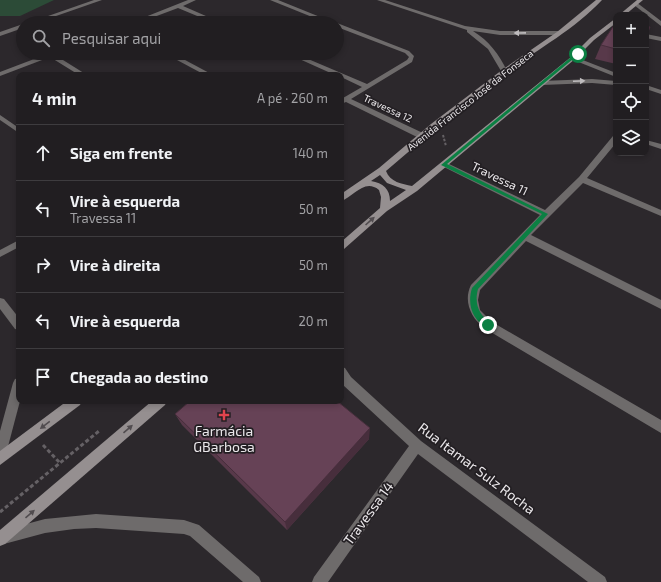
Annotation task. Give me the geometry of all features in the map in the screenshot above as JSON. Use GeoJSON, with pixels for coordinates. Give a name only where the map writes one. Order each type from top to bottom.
{"type":"FeatureCollection","features":[{"type":"Feature","properties":{"kind":"main road","name":"Avenida Francisco José da Fonseca"},"geometry":{"type":"LineString","coordinates":[[344,196],[382,170],[434,126],[504,71],[559,33],[599,0]]}},
{"type":"Feature","properties":{"kind":"main road"},"geometry":{"type":"LineString","coordinates":[[626,12],[638,2]]}},
{"type":"Feature","properties":{"kind":"main road"},"geometry":{"type":"LineString","coordinates":[[344,244],[384,209],[414,189],[574,58],[613,22]]}},
{"type":"Feature","properties":{"kind":"main road"},"geometry":{"type":"LineString","coordinates":[[382,170],[386,178],[395,184],[414,189]]}},
{"type":"Feature","properties":{"kind":"main road"},"geometry":{"type":"LineString","coordinates":[[360,184],[373,184],[384,191],[387,197],[384,209]]}},
{"type":"Feature","properties":{"kind":"main road"},"geometry":{"type":"LineString","coordinates":[[0,459],[72,404]]}},
{"type":"Feature","properties":{"kind":"main road"},"geometry":{"type":"LineString","coordinates":[[1,538],[158,404]]}},
{"type":"Feature","properties":{"kind":"street"},"geometry":{"type":"LineString","coordinates":[[52,16],[99,0]]}},
{"type":"Feature","properties":{"kind":"street"},"geometry":{"type":"LineString","coordinates":[[152,16],[193,0]]}},
{"type":"Feature","properties":{"kind":"street"},"geometry":{"type":"LineString","coordinates":[[273,0],[314,16]]}},
{"type":"Feature","properties":{"kind":"street"},"geometry":{"type":"LineString","coordinates":[[380,0],[464,28],[500,33],[559,33]]}},
{"type":"Feature","properties":{"kind":"street"},"geometry":{"type":"LineString","coordinates":[[638,2],[661,24]]}},
{"type":"Feature","properties":{"kind":"street"},"geometry":{"type":"LineString","coordinates":[[178,6],[202,16]]}},
{"type":"Feature","properties":{"kind":"street"},"geometry":{"type":"LineString","coordinates":[[0,26],[15,29]]}},
{"type":"Feature","properties":{"kind":"street"},"geometry":{"type":"LineString","coordinates":[[344,28],[407,52],[412,56],[410,61],[344,100]]}},
{"type":"Feature","properties":{"kind":"street"},"geometry":{"type":"LineString","coordinates":[[464,28],[485,41],[498,58],[504,71]]}},
{"type":"Feature","properties":{"kind":"street"},"geometry":{"type":"LineString","coordinates":[[606,28],[613,29]]}},
{"type":"Feature","properties":{"kind":"street"},"geometry":{"type":"LineString","coordinates":[[0,34],[15,29]]}},
{"type":"Feature","properties":{"kind":"street"},"geometry":{"type":"LineString","coordinates":[[649,37],[661,39]]}},
{"type":"Feature","properties":{"kind":"street"},"geometry":{"type":"LineString","coordinates":[[574,58],[613,74]]}},
{"type":"Feature","properties":{"kind":"street"},"geometry":{"type":"LineString","coordinates":[[0,74],[37,60]]}},
{"type":"Feature","properties":{"kind":"street"},"geometry":{"type":"LineString","coordinates":[[62,60],[80,72]]}},
{"type":"Feature","properties":{"kind":"street"},"geometry":{"type":"LineString","coordinates":[[181,60],[204,72]]}},
{"type":"Feature","properties":{"kind":"street"},"geometry":{"type":"LineString","coordinates":[[306,60],[334,72]]}},
{"type":"Feature","properties":{"kind":"street"},"geometry":{"type":"LineString","coordinates":[[0,65],[9,71]]}},
{"type":"Feature","properties":{"kind":"street"},"geometry":{"type":"LineString","coordinates":[[344,76],[366,86]]}},
{"type":"Feature","properties":{"kind":"street"},"geometry":{"type":"LineString","coordinates":[[542,83],[592,81],[613,83]]}},
{"type":"Feature","properties":{"kind":"street"},"geometry":{"type":"LineString","coordinates":[[649,88],[661,92]]}},
{"type":"Feature","properties":{"kind":"street","name":"Travessa 12"},"geometry":{"type":"LineString","coordinates":[[344,101],[422,136]]}},
{"type":"Feature","properties":{"kind":"street"},"geometry":{"type":"LineString","coordinates":[[0,116],[16,129]]}},
{"type":"Feature","properties":{"kind":"street"},"geometry":{"type":"LineString","coordinates":[[613,142],[582,179],[524,236],[475,288],[473,303],[480,320],[516,343],[661,427]]}},
{"type":"Feature","properties":{"kind":"street"},"geometry":{"type":"LineString","coordinates":[[649,143],[661,147]]}},
{"type":"Feature","properties":{"kind":"street","name":"Travessa 11"},"geometry":{"type":"LineString","coordinates":[[444,165],[546,214]]}},
{"type":"Feature","properties":{"kind":"street"},"geometry":{"type":"LineString","coordinates":[[582,179],[661,213]]}},
{"type":"Feature","properties":{"kind":"street"},"geometry":{"type":"LineString","coordinates":[[524,236],[661,305]]}},
{"type":"Feature","properties":{"kind":"street"},"geometry":{"type":"LineString","coordinates":[[0,254],[16,245]]}},
{"type":"Feature","properties":{"kind":"street"},"geometry":{"type":"LineString","coordinates":[[0,302],[16,322]]}},
{"type":"Feature","properties":{"kind":"street","name":"Rua Itamar Sulz Rocha"},"geometry":{"type":"LineString","coordinates":[[344,376],[347,381],[417,445],[600,582]]}},
{"type":"Feature","properties":{"kind":"street"},"geometry":{"type":"LineString","coordinates":[[0,454],[16,394]]}},
{"type":"Feature","properties":{"kind":"street","name":"Travessa 14"},"geometry":{"type":"LineString","coordinates":[[319,582],[417,445]]}},
{"type":"Feature","properties":{"kind":"street"},"geometry":{"type":"LineString","coordinates":[[1,538],[45,526],[74,522],[96,521],[170,524],[194,530],[254,582]]}},
{"type":"Feature","properties":{"kind":"path"},"geometry":{"type":"LineString","coordinates":[[434,126],[442,129],[447,148],[458,153]]}},
{"type":"Feature","properties":{"kind":"path"},"geometry":{"type":"LineString","coordinates":[[0,512],[101,430]]}},
{"type":"Feature","properties":{"kind":"path"},"geometry":{"type":"LineString","coordinates":[[33,433],[73,477]]}},
{"type":"Feature","properties":{"kind":"green space"},"geometry":{"type":"Polygon","coordinates":[[[0,0],[54,0],[20,16],[0,16],[0,0]]]}},
{"type":"Feature","properties":{"kind":"building"},"geometry":{"type":"Polygon","coordinates":[[[613,27],[613,48],[601,45],[613,27]]]}},
{"type":"Feature","properties":{"kind":"building"},"geometry":{"type":"Polygon","coordinates":[[[187,404],[341,404],[370,428],[285,522],[175,414],[187,404]]]}},
{"type":"Feature","properties":{"kind":"place","name":"Farmácia GBarbosa"},"geometry":{"type":"Point","coordinates":[224,415]}},
{"type":"Feature","properties":{"kind":"route"},"geometry":{"type":"LineString","coordinates":[[488,325],[480,320],[475,311],[473,295],[475,288],[546,214],[444,165],[578,54]]}}]}
